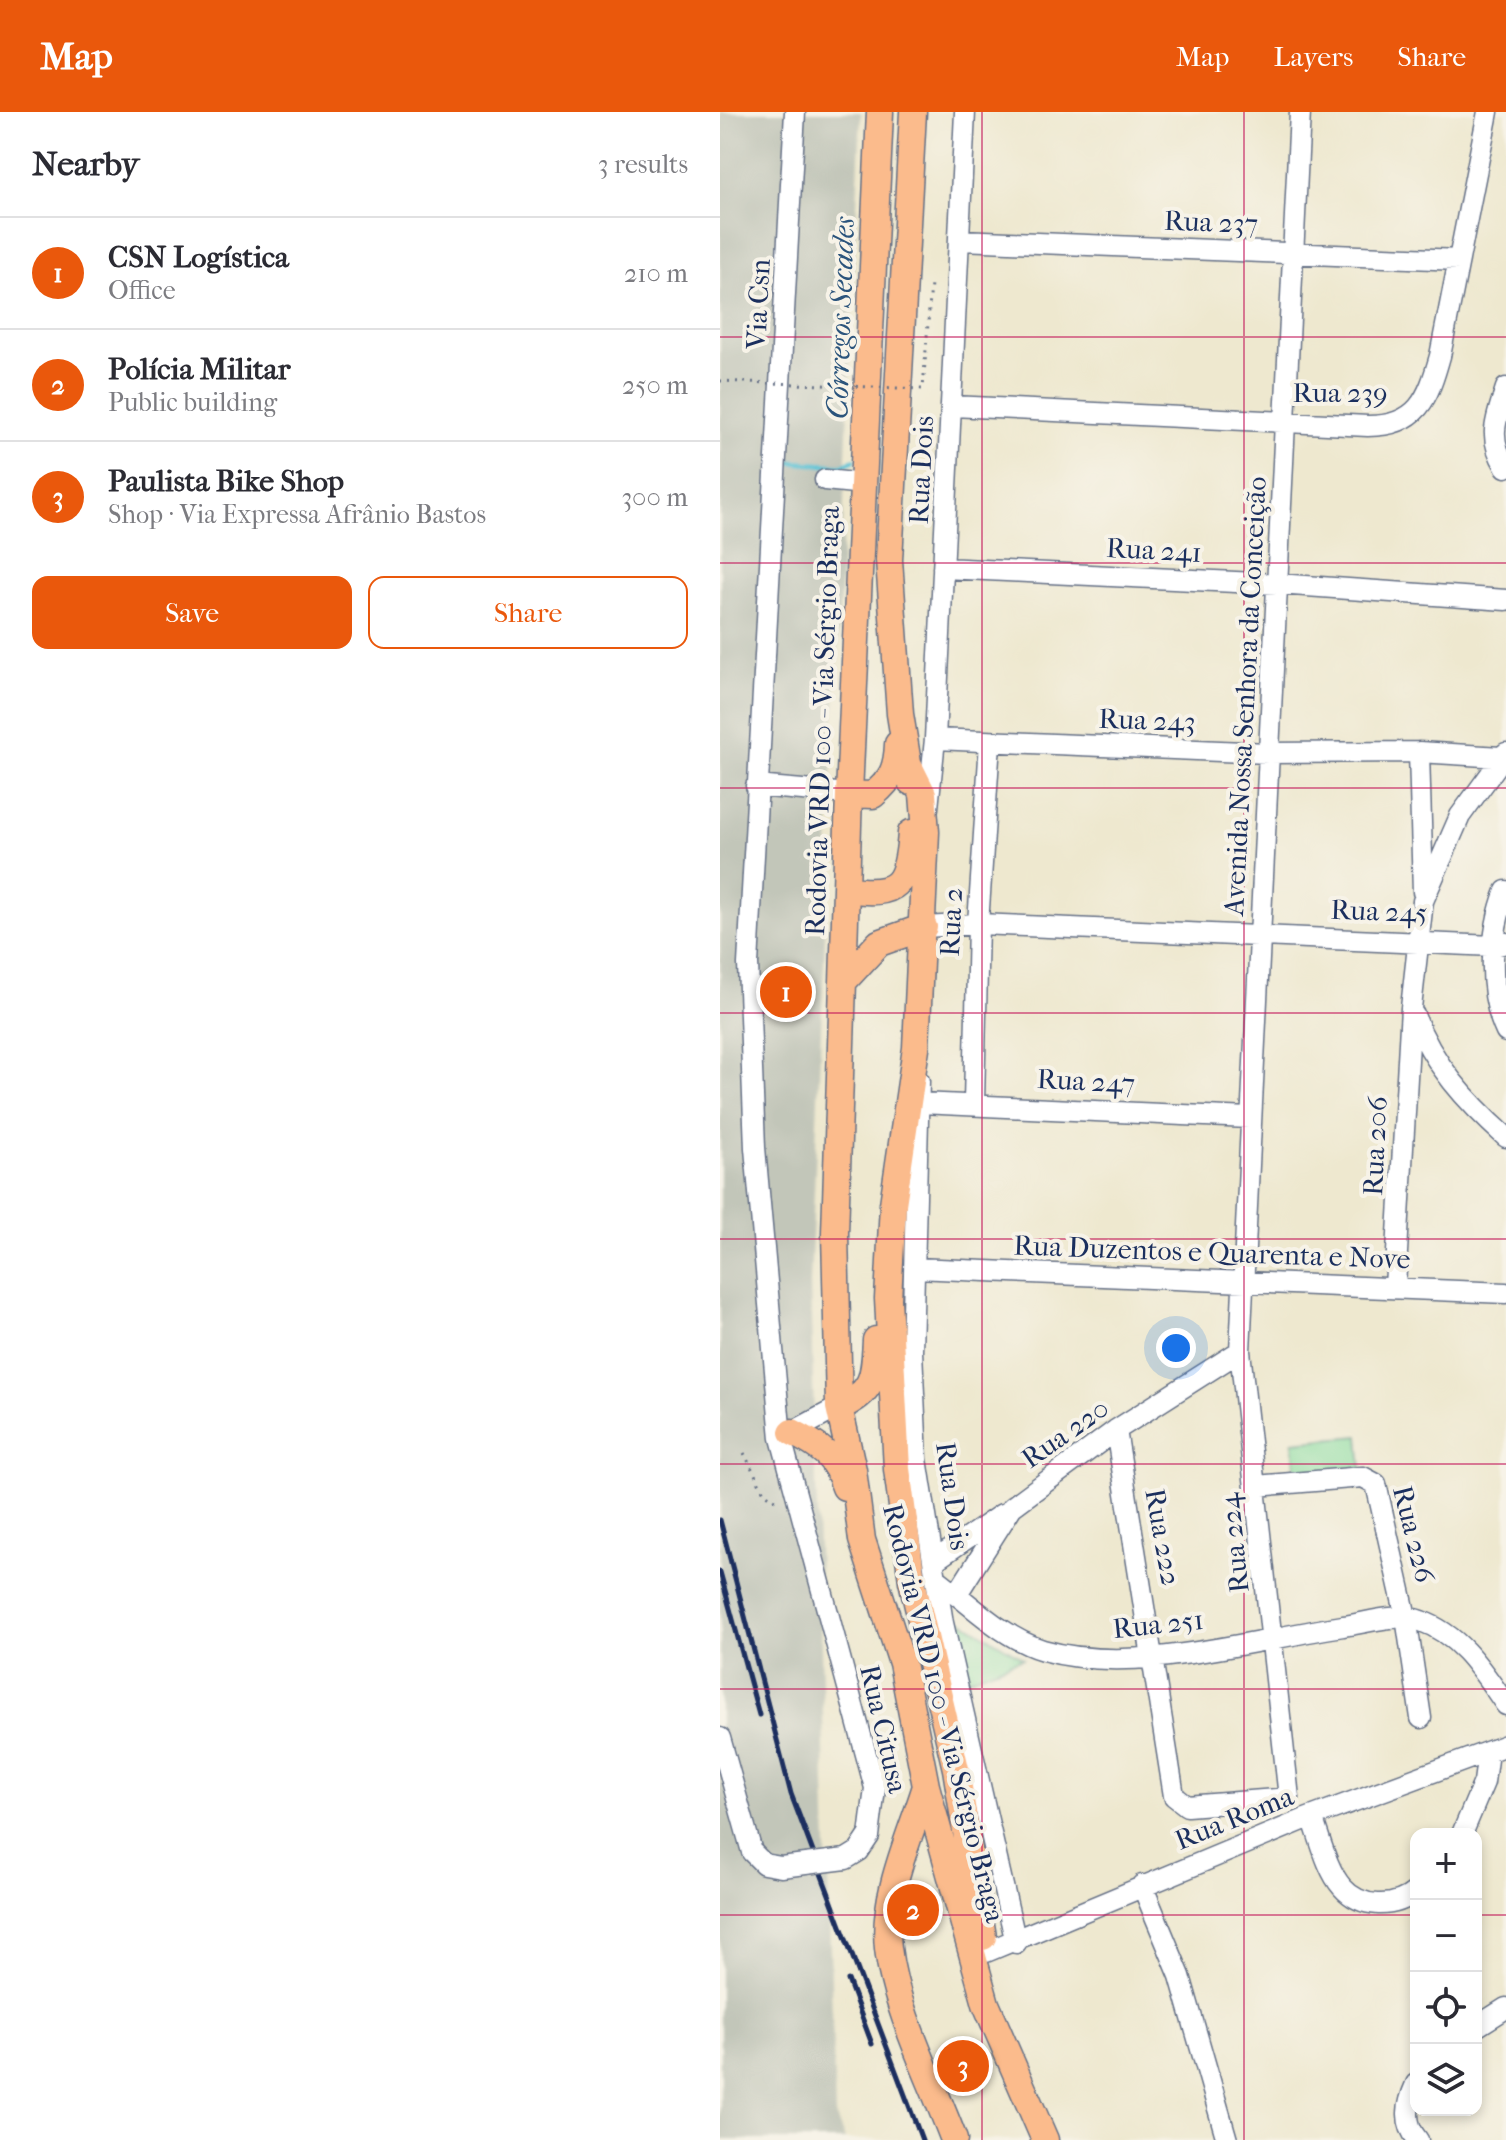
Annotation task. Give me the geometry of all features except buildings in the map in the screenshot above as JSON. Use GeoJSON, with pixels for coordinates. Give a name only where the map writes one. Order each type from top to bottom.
{"type":"FeatureCollection","features":[{"type":"Feature","properties":{"kind":"main road","name":"Rodovia VRD 100 - Via Sérgio Braga"},"geometry":{"type":"LineString","coordinates":[[880,112],[849,794],[835,1233],[839,1407],[853,1470],[862,1540],[902,1663],[926,1786],[986,2004],[1041,2130]]}},
{"type":"Feature","properties":{"kind":"main road"},"geometry":{"type":"LineString","coordinates":[[846,889],[875,893],[890,890],[903,879],[908,863],[913,799],[900,714],[889,560],[913,112]]}},
{"type":"Feature","properties":{"kind":"main road"},"geometry":{"type":"LineString","coordinates":[[849,794],[873,795],[897,770],[900,714]]}},
{"type":"Feature","properties":{"kind":"main road","name":"Rodovia VRD 100 - Via Sérgio Braga"},"geometry":{"type":"LineString","coordinates":[[909,766],[923,794],[926,832],[916,1048],[900,1150],[888,1299],[897,1469],[912,1581],[966,1764],[986,1952],[1041,2130]]}},
{"type":"Feature","properties":{"kind":"main road"},"geometry":{"type":"LineString","coordinates":[[843,982],[879,943],[924,927]]}},
{"type":"Feature","properties":{"kind":"main road"},"geometry":{"type":"LineString","coordinates":[[839,1407],[856,1399],[872,1379],[883,1257],[900,1150]]}},
{"type":"Feature","properties":{"kind":"main road"},"geometry":{"type":"LineString","coordinates":[[786,1435],[826,1451],[838,1464],[862,1540]]}},
{"type":"Feature","properties":{"kind":"main road"},"geometry":{"type":"LineString","coordinates":[[902,1663],[937,1764],[966,1764]]}},
{"type":"Feature","properties":{"kind":"main road"},"geometry":{"type":"LineString","coordinates":[[926,1786],[892,1897],[888,1946],[899,1994],[954,2140]]}},
{"type":"Feature","properties":{"kind":"street","name":"Via Csn"},"geometry":{"type":"LineString","coordinates":[[786,1435],[753,1117],[748,964],[795,112]]}},
{"type":"Feature","properties":{"kind":"street","name":"Rua Dois"},"geometry":{"type":"LineString","coordinates":[[926,832],[935,739],[965,112]]}},
{"type":"Feature","properties":{"kind":"street","name":"Avenida Nossa Senhora da Conceição"},"geometry":{"type":"LineString","coordinates":[[1241,1282],[1262,935],[1268,753],[1296,254],[1300,112]]}},
{"type":"Feature","properties":{"kind":"street","name":"Rua 239"},"geometry":{"type":"LineString","coordinates":[[952,406],[1391,426],[1418,408],[1430,393],[1488,112]]}},
{"type":"Feature","properties":{"kind":"street","name":"Rua 237"},"geometry":{"type":"LineString","coordinates":[[961,240],[1459,260]]}},
{"type":"Feature","properties":{"kind":"street"},"geometry":{"type":"LineString","coordinates":[[1506,388],[1496,419],[1494,444],[1506,467]]}},
{"type":"Feature","properties":{"kind":"street"},"geometry":{"type":"LineString","coordinates":[[825,480],[864,484]]}},
{"type":"Feature","properties":{"kind":"street","name":"Rua 241"},"geometry":{"type":"LineString","coordinates":[[943,568],[1277,584],[1506,600]]}},
{"type":"Feature","properties":{"kind":"street","name":"Rua 243"},"geometry":{"type":"LineString","coordinates":[[935,739],[1268,753],[1504,755]]}},
{"type":"Feature","properties":{"kind":"street","name":"Rua 2"},"geometry":{"type":"LineString","coordinates":[[974,1103],[978,924],[990,743]]}},
{"type":"Feature","properties":{"kind":"street"},"geometry":{"type":"LineString","coordinates":[[1419,752],[1423,901]]}},
{"type":"Feature","properties":{"kind":"street"},"geometry":{"type":"LineString","coordinates":[[1423,901],[1460,816],[1504,755]]}},
{"type":"Feature","properties":{"kind":"street"},"geometry":{"type":"LineString","coordinates":[[756,786],[849,794]]}},
{"type":"Feature","properties":{"kind":"street"},"geometry":{"type":"LineString","coordinates":[[1506,891],[1495,993],[1506,1032]]}},
{"type":"Feature","properties":{"kind":"street","name":"Rua 206"},"geometry":{"type":"LineString","coordinates":[[1395,1287],[1411,1008],[1416,940],[1423,901]]}},
{"type":"Feature","properties":{"kind":"street","name":"Rua 245"},"geometry":{"type":"LineString","coordinates":[[924,927],[978,924],[1500,944]]}},
{"type":"Feature","properties":{"kind":"street"},"geometry":{"type":"LineString","coordinates":[[1411,1008],[1425,1043],[1445,1074],[1506,1137]]}},
{"type":"Feature","properties":{"kind":"street","name":"Rua Dois"},"geometry":{"type":"LineString","coordinates":[[916,1048],[920,1103],[912,1351],[917,1459],[966,1764],[1016,1943]]}},
{"type":"Feature","properties":{"kind":"street"},"geometry":{"type":"LineString","coordinates":[[1407,1076],[1445,1074]]}},
{"type":"Feature","properties":{"kind":"street","name":"Rua 247"},"geometry":{"type":"LineString","coordinates":[[920,1103],[974,1103],[1249,1118]]}},
{"type":"Feature","properties":{"kind":"street","name":"Rua Duzentos e Quarenta e Nove"},"geometry":{"type":"LineString","coordinates":[[915,1268],[1506,1293]]}},
{"type":"Feature","properties":{"kind":"street","name":"Rua 224"},"geometry":{"type":"LineString","coordinates":[[1241,1282],[1240,1351],[1289,1798],[1257,1803]]}},
{"type":"Feature","properties":{"kind":"street","name":"Rua 220"},"geometry":{"type":"LineString","coordinates":[[957,1594],[1012,1507],[1116,1430],[1240,1351]]}},
{"type":"Feature","properties":{"kind":"street"},"geometry":{"type":"LineString","coordinates":[[786,1435],[839,1407]]}},
{"type":"Feature","properties":{"kind":"street","name":"Rua 222"},"geometry":{"type":"LineString","coordinates":[[1116,1430],[1155,1658],[1174,1796],[1187,1806],[1257,1803]]}},
{"type":"Feature","properties":{"kind":"street","name":"Rua Citusa"},"geometry":{"type":"LineString","coordinates":[[720,1738],[752,1852],[764,1864],[781,1867],[846,1859],[859,1851],[869,1836],[875,1788],[800,1508],[786,1435]]}},
{"type":"Feature","properties":{"kind":"street","name":"Rua 226"},"geometry":{"type":"LineString","coordinates":[[1256,1486],[1370,1479],[1376,1484],[1406,1617],[1421,1718]]}},
{"type":"Feature","properties":{"kind":"street"},"geometry":{"type":"LineString","coordinates":[[936,1570],[1012,1507]]}},
{"type":"Feature","properties":{"kind":"street","name":"Rua 251"},"geometry":{"type":"LineString","coordinates":[[936,1570],[957,1594],[1008,1633],[1039,1649],[1080,1658],[1155,1658],[1406,1617]]}},
{"type":"Feature","properties":{"kind":"street"},"geometry":{"type":"LineString","coordinates":[[1406,1617],[1449,1635],[1474,1659],[1506,1705]]}},
{"type":"Feature","properties":{"kind":"street"},"geometry":{"type":"LineString","coordinates":[[1465,1828],[1497,1748]]}},
{"type":"Feature","properties":{"kind":"street","name":"Rua Roma"},"geometry":{"type":"LineString","coordinates":[[986,1952],[1016,1943],[1142,1885],[1312,1817],[1497,1748]]}},
{"type":"Feature","properties":{"kind":"street"},"geometry":{"type":"LineString","coordinates":[[1257,1803],[1262,1839]]}},
{"type":"Feature","properties":{"kind":"street"},"geometry":{"type":"LineString","coordinates":[[1312,1817],[1340,1886],[1372,1905],[1391,1903],[1410,1894]]}},
{"type":"Feature","properties":{"kind":"street"},"geometry":{"type":"LineString","coordinates":[[1142,1885],[1180,1976],[1227,2140]]}},
{"type":"Feature","properties":{"kind":"street"},"geometry":{"type":"LineString","coordinates":[[1482,2023],[1506,2008]]}},
{"type":"Feature","properties":{"kind":"street"},"geometry":{"type":"LineString","coordinates":[[1410,2101],[1406,2112],[1411,2132],[1418,2140]]}},
{"type":"Feature","properties":{"kind":"path"},"geometry":{"type":"LineString","coordinates":[[720,381],[923,389],[931,284]]}},
{"type":"Feature","properties":{"kind":"path"},"geometry":{"type":"LineString","coordinates":[[744,1453],[768,1498],[800,1508]]}},
{"type":"Feature","properties":{"kind":"shaded area"},"geometry":{"type":"Polygon","coordinates":[[[720,112],[861,112],[810,1283],[835,2115],[845,2140],[720,2140],[720,112]]]}},
{"type":"Feature","properties":{"kind":"green space"},"geometry":{"type":"Polygon","coordinates":[[[1359,1436],[1362,1471],[1296,1477],[1293,1442],[1359,1436]]]}},
{"type":"Feature","properties":{"kind":"green space"},"geometry":{"type":"Polygon","coordinates":[[[942,1609],[1023,1658],[962,1681],[942,1609]]]}},
{"type":"Feature","properties":{"kind":"waterway","name":"Córregos Secades"},"geometry":{"type":"LineString","coordinates":[[790,462],[841,466],[854,460]]}},
{"type":"Feature","properties":{"kind":"railway"},"geometry":{"type":"LineString","coordinates":[[720,1520],[791,1794],[922,2140]]}},
{"type":"Feature","properties":{"kind":"railway"},"geometry":{"type":"LineString","coordinates":[[720,1572],[759,1715]]}},
{"type":"Feature","properties":{"kind":"railway"},"geometry":{"type":"LineString","coordinates":[[848,1980],[872,2044]]}},
{"type":"Feature","properties":{"kind":"place","name":"CSN Logística"},"geometry":{"type":"Point","coordinates":[786,992]}},
{"type":"Feature","properties":{"kind":"place","name":"Polícia Militar"},"geometry":{"type":"Point","coordinates":[913,1910]}},
{"type":"Feature","properties":{"kind":"place","name":"Paulista Bike Shop"},"geometry":{"type":"Point","coordinates":[963,2066]}}]}
